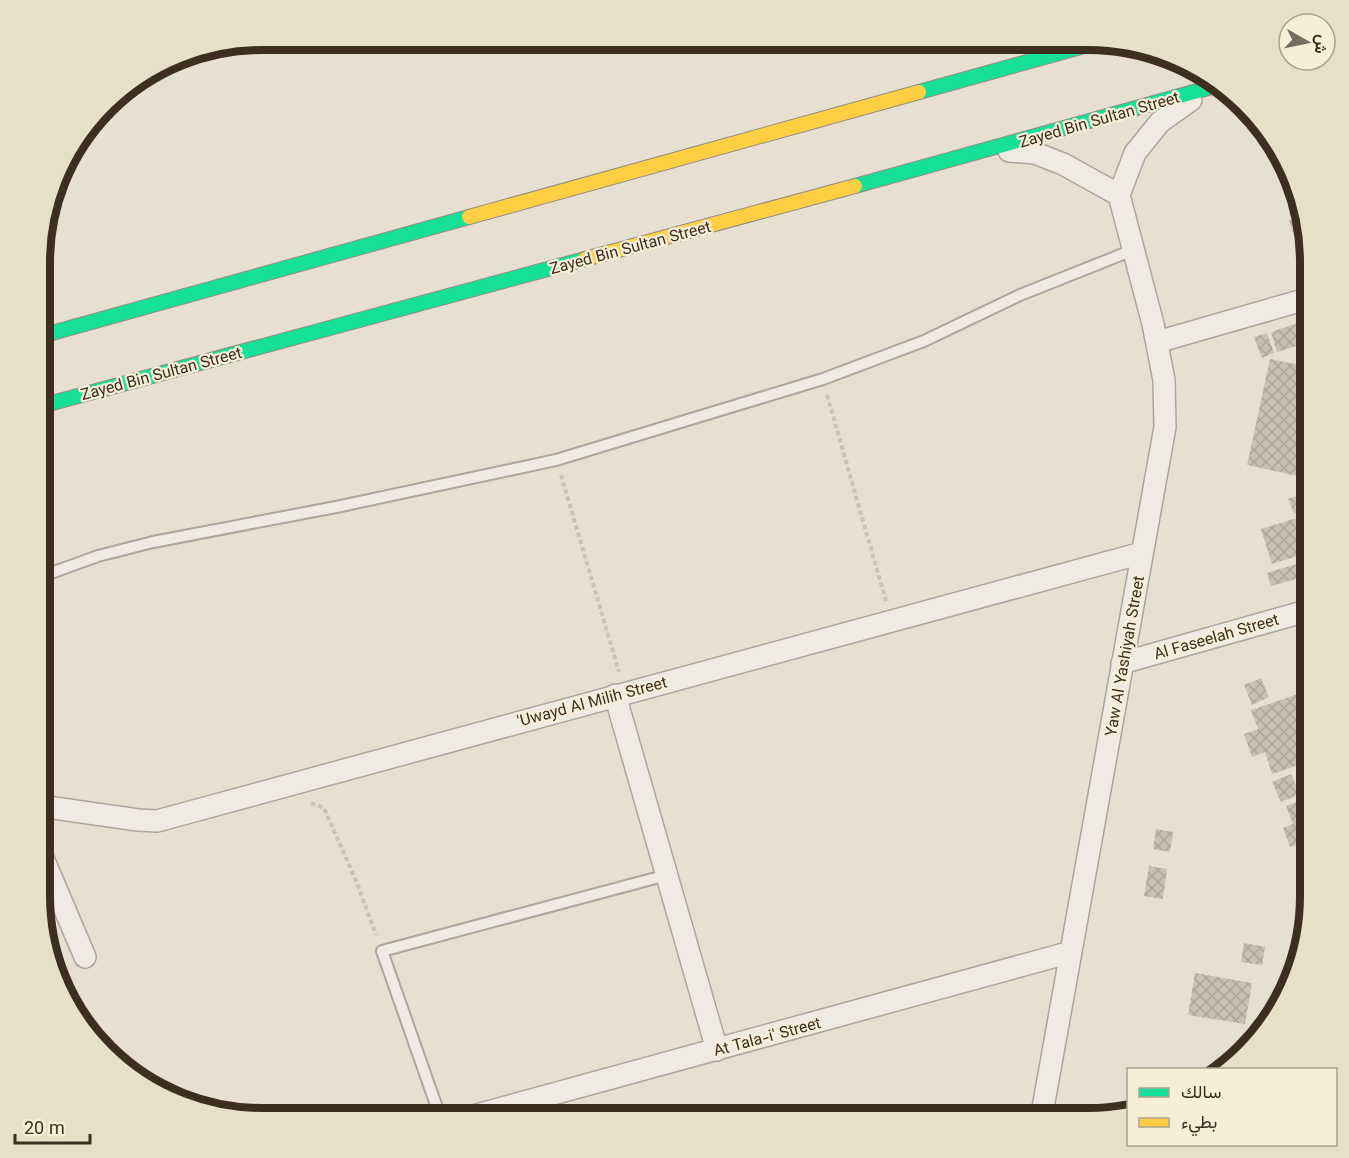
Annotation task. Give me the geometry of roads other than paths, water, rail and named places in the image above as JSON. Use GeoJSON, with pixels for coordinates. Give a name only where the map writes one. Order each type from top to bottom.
{"type":"FeatureCollection","features":[{"type":"Feature","properties":{"kind":"highway"},"geometry":{"type":"LineString","coordinates":[[50,333],[1070,50]]}},
{"type":"Feature","properties":{"kind":"highway","name":"Zayed Bin Sultan Street"},"geometry":{"type":"LineString","coordinates":[[50,404],[1209,88]]}},
{"type":"Feature","properties":{"kind":"street"},"geometry":{"type":"LineString","coordinates":[[988,150],[1035,153],[1063,164],[1119,195],[1135,153],[1160,122],[1210,89]]}},
{"type":"Feature","properties":{"kind":"street","name":"Yaw Al Yashiyah Street"},"geometry":{"type":"LineString","coordinates":[[1043,1108],[1165,427],[1164,380],[1157,342],[1119,195]]}},
{"type":"Feature","properties":{"kind":"street"},"geometry":{"type":"LineString","coordinates":[[1157,342],[1299,301]]}},
{"type":"Feature","properties":{"kind":"street","name":"'Uwayd Al Milih Street"},"geometry":{"type":"LineString","coordinates":[[50,807],[157,821],[620,693],[1142,553]]}},
{"type":"Feature","properties":{"kind":"street","name":"Al Faseelah Street"},"geometry":{"type":"LineString","coordinates":[[1122,663],[1300,613]]}},
{"type":"Feature","properties":{"kind":"street"},"geometry":{"type":"LineString","coordinates":[[620,693],[667,875],[717,1050]]}},
{"type":"Feature","properties":{"kind":"street"},"geometry":{"type":"LineString","coordinates":[[50,875],[85,957]]}},
{"type":"Feature","properties":{"kind":"street","name":"At Tala-i' Street"},"geometry":{"type":"LineString","coordinates":[[503,1108],[1071,952]]}},
{"type":"Feature","properties":{"kind":"lane"},"geometry":{"type":"LineString","coordinates":[[50,573],[98,556],[153,542],[330,508],[556,460],[823,379],[924,341],[1020,295],[1133,250]]}},
{"type":"Feature","properties":{"kind":"lane"},"geometry":{"type":"LineString","coordinates":[[437,1108],[382,951],[667,875]]}}]}
